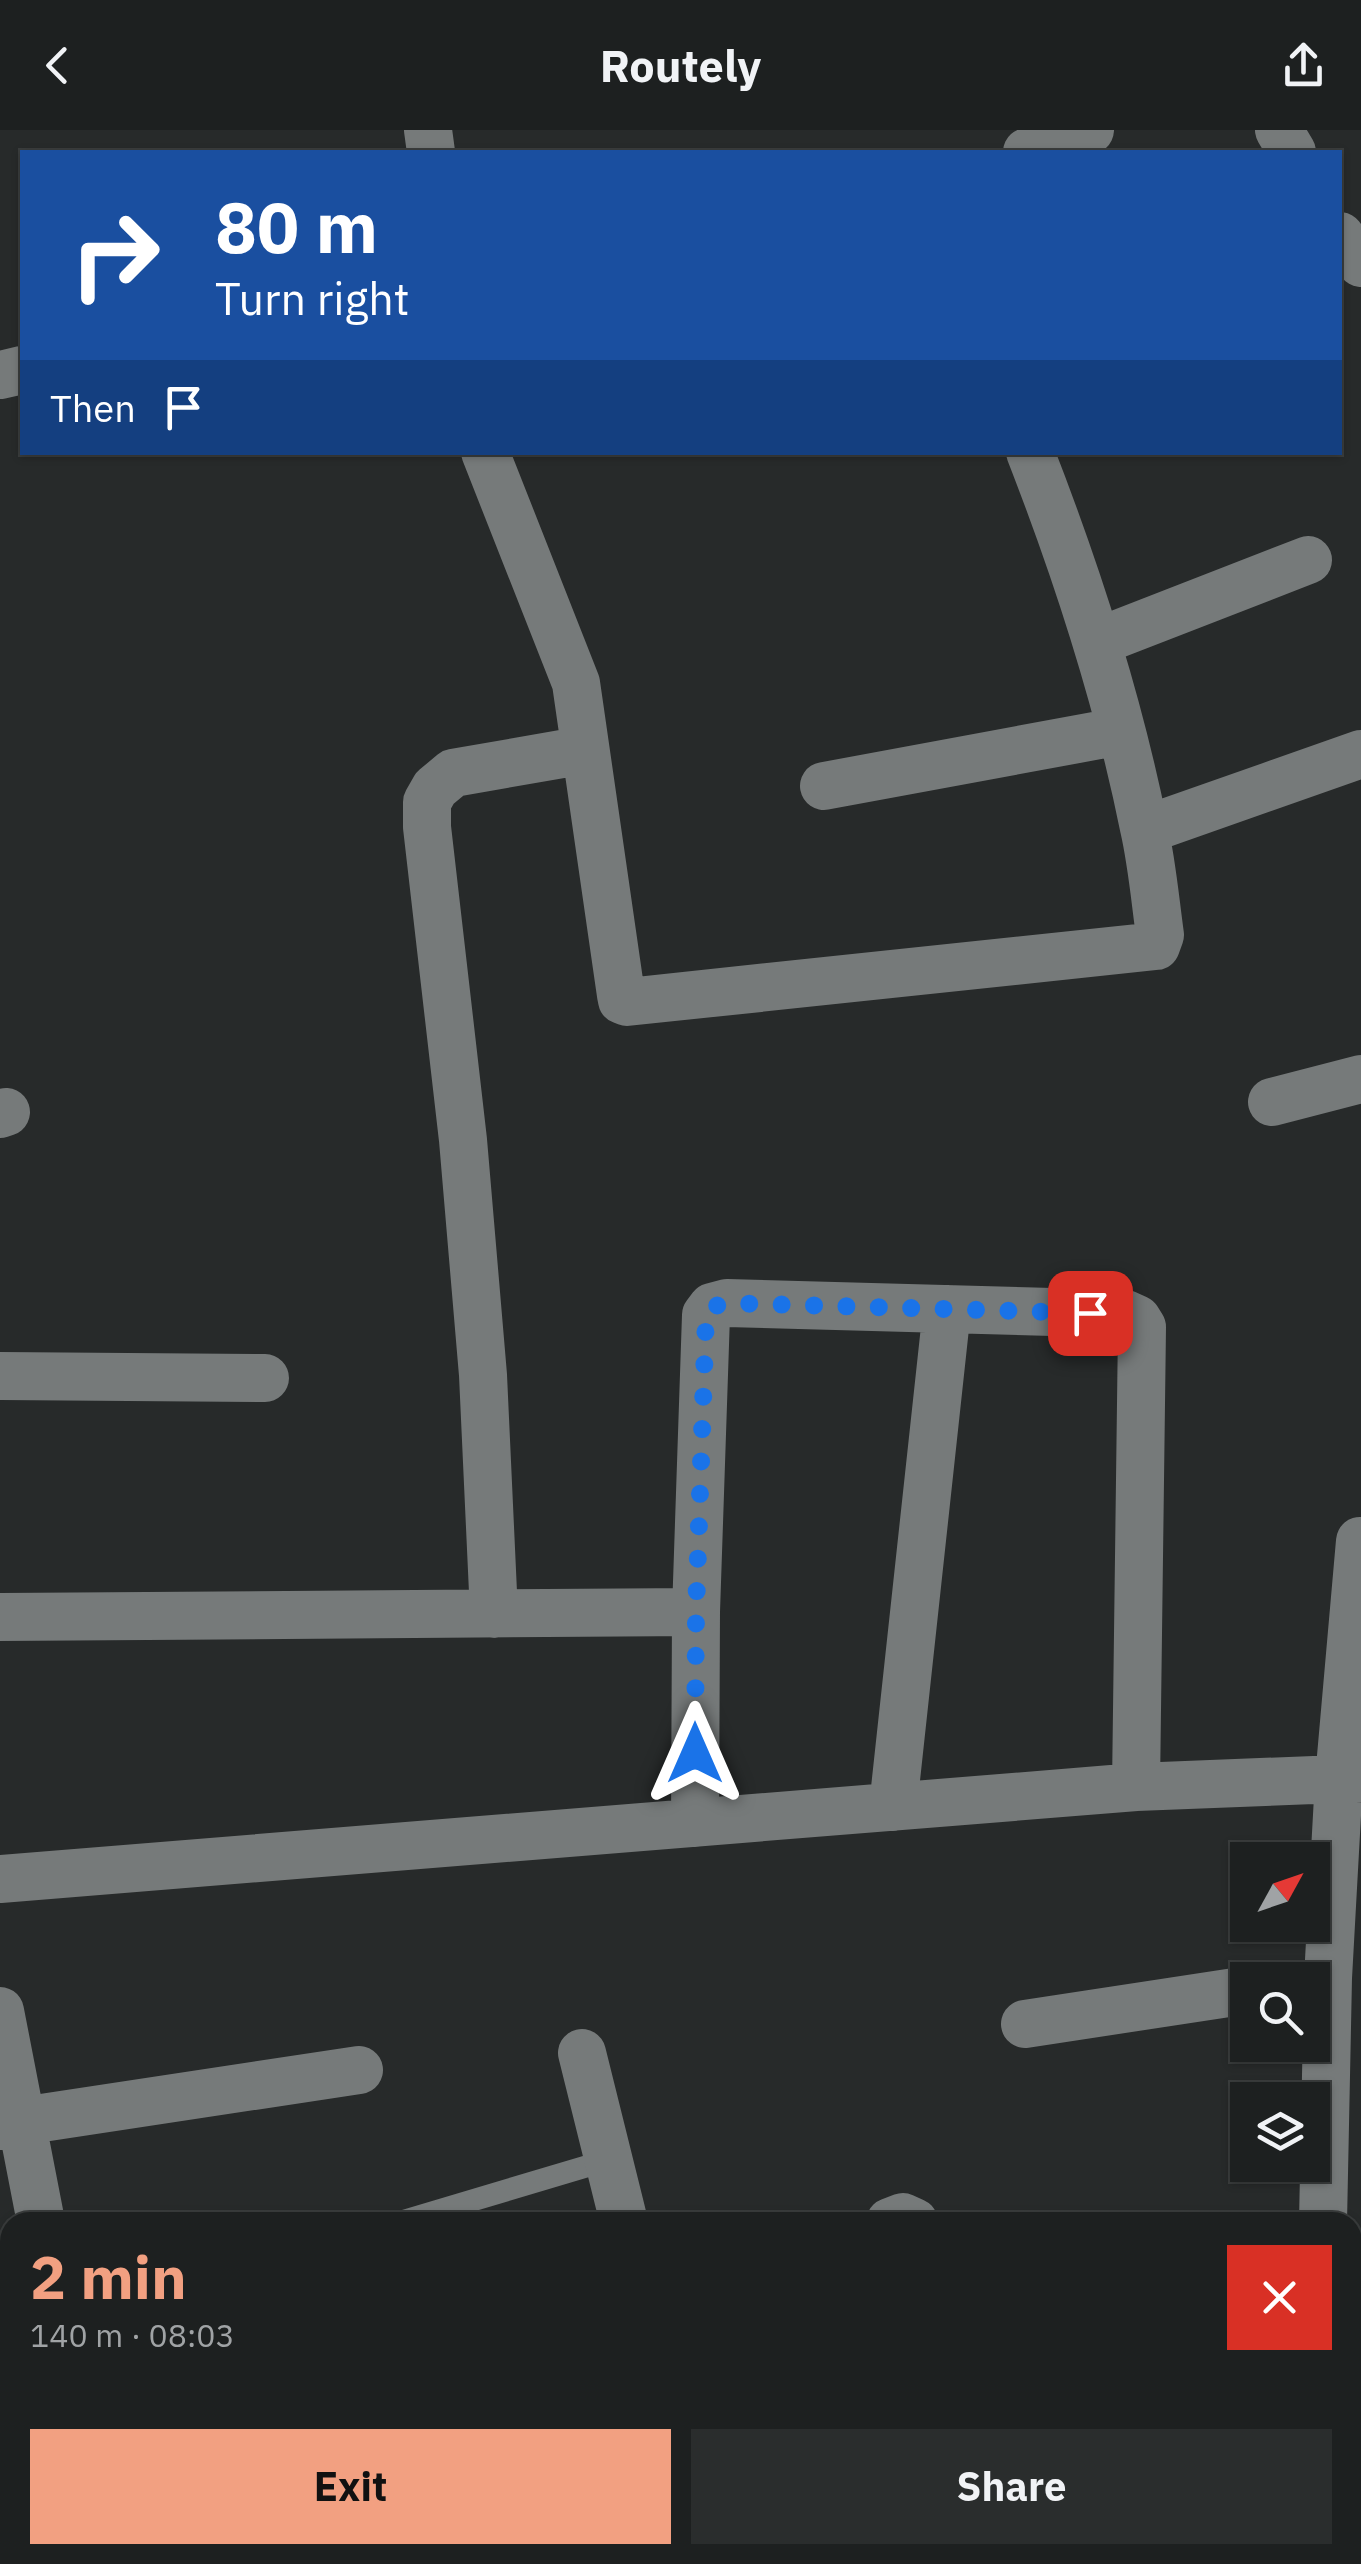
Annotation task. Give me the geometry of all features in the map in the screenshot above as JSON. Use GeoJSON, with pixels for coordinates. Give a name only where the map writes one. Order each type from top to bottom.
{"type":"FeatureCollection","features":[{"type":"Feature","properties":{"kind":"street"},"geometry":{"type":"LineString","coordinates":[[1033,150],[1090,130]]}},
{"type":"Feature","properties":{"kind":"street"},"geometry":{"type":"LineString","coordinates":[[1342,239],[1361,263]]}},
{"type":"Feature","properties":{"kind":"street"},"geometry":{"type":"LineString","coordinates":[[486,455],[576,683],[620,995],[627,1002],[1156,946],[1160,934],[1145,830],[1046,457]]}},
{"type":"Feature","properties":{"kind":"street"},"geometry":{"type":"LineString","coordinates":[[1097,642],[1308,560]]}},
{"type":"Feature","properties":{"kind":"street"},"geometry":{"type":"LineString","coordinates":[[824,786],[1121,730]]}},
{"type":"Feature","properties":{"kind":"street"},"geometry":{"type":"LineString","coordinates":[[494,1614],[483,1375],[427,802],[435,788],[453,773],[585,750]]}},
{"type":"Feature","properties":{"kind":"street"},"geometry":{"type":"LineString","coordinates":[[1145,830],[1361,754]]}},
{"type":"Feature","properties":{"kind":"street"},"geometry":{"type":"LineString","coordinates":[[1272,1102],[1361,1079]]}},
{"type":"Feature","properties":{"kind":"street"},"geometry":{"type":"LineString","coordinates":[[694,1823],[706,1315],[712,1307],[726,1303],[1126,1314],[1136,1319],[1142,1327],[1136,1787]]}},
{"type":"Feature","properties":{"kind":"street"},"geometry":{"type":"LineString","coordinates":[[893,1807],[947,1309]]}},
{"type":"Feature","properties":{"kind":"street"},"geometry":{"type":"LineString","coordinates":[[0,1376],[265,1378]]}},
{"type":"Feature","properties":{"kind":"street"},"geometry":{"type":"LineString","coordinates":[[1330,1962],[1350,1779],[1360,1542]]}},
{"type":"Feature","properties":{"kind":"street"},"geometry":{"type":"LineString","coordinates":[[0,1617],[696,1612]]}},
{"type":"Feature","properties":{"kind":"street"},"geometry":{"type":"LineString","coordinates":[[0,1879],[1136,1787],[1350,1779]]}},
{"type":"Feature","properties":{"kind":"street"},"geometry":{"type":"LineString","coordinates":[[1025,2024],[1230,1993]]}},
{"type":"Feature","properties":{"kind":"street"},"geometry":{"type":"LineString","coordinates":[[0,2011],[11,2124],[39,2212]]}},
{"type":"Feature","properties":{"kind":"street"},"geometry":{"type":"LineString","coordinates":[[582,2053],[621,2212]]}},
{"type":"Feature","properties":{"kind":"street"},"geometry":{"type":"LineString","coordinates":[[1323,2212],[1326,2062]]}},
{"type":"Feature","properties":{"kind":"street"},"geometry":{"type":"LineString","coordinates":[[11,2124],[358,2070]]}},
{"type":"Feature","properties":{"kind":"lane"},"geometry":{"type":"LineString","coordinates":[[434,2212],[608,2160]]}},
{"type":"Feature","properties":{"kind":"route"},"geometry":{"type":"LineString","coordinates":[[695,1753],[706,1315],[712,1307],[726,1303],[1090,1313]]}}]}
